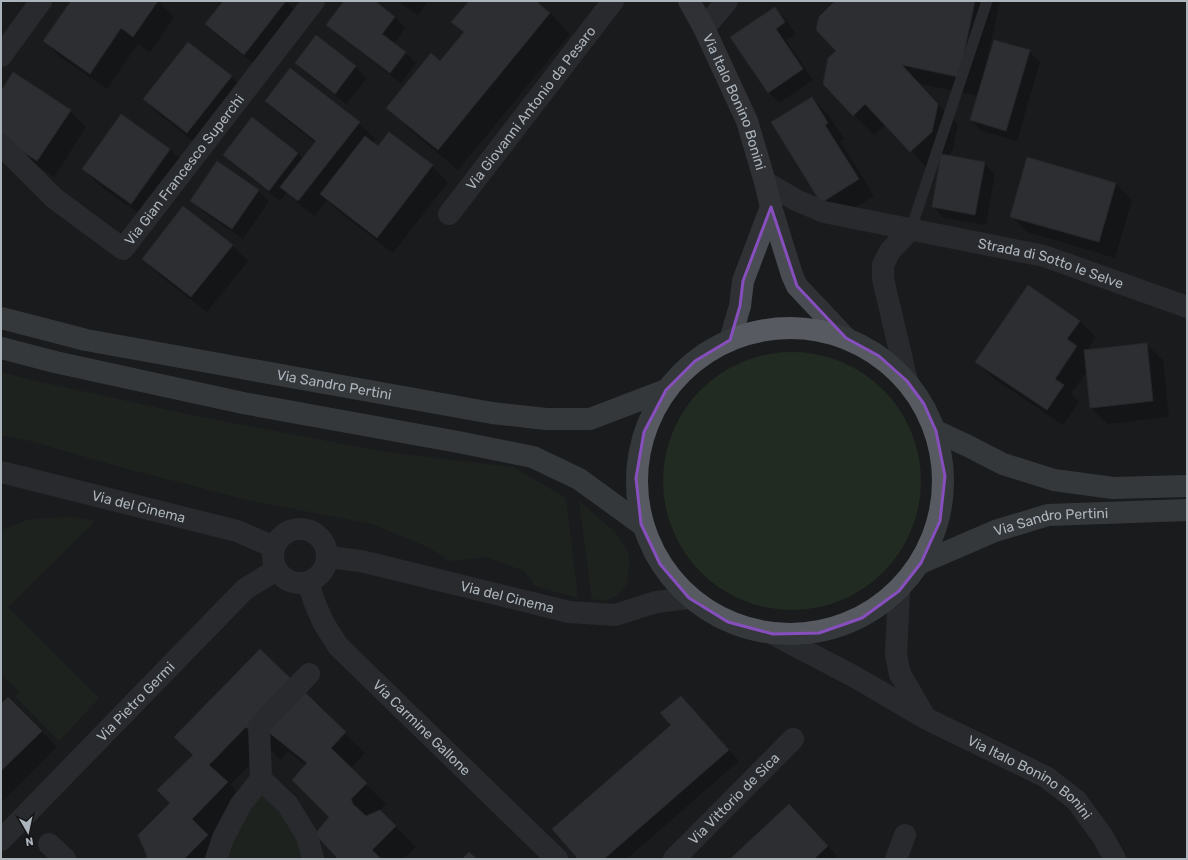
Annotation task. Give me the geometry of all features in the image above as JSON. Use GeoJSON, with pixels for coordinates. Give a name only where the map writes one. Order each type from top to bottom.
{"type":"FeatureCollection","features":[{"type":"Feature","properties":{"kind":"main road","name":"Via Italo Bonino Bonini"},"geometry":{"type":"LineString","coordinates":[[689,1],[704,28],[747,121],[771,207],[792,275],[797,286],[846,338]]}},
{"type":"Feature","properties":{"kind":"main road"},"geometry":{"type":"LineString","coordinates":[[730,340],[740,306],[743,281],[771,207]]}},
{"type":"Feature","properties":{"kind":"main road","name":"Via Sandro Pertini"},"geometry":{"type":"LineString","coordinates":[[1,318],[86,340],[508,415],[546,419],[590,419],[666,390]]}},
{"type":"Feature","properties":{"kind":"main road"},"geometry":{"type":"LineString","coordinates":[[768,329],[808,329],[846,338],[879,356],[907,380],[924,404],[936,430],[945,476],[940,521],[921,563],[899,591],[862,618],[819,633],[773,634],[728,622],[688,598],[660,564],[642,524],[636,478],[644,432],[666,390],[695,361],[730,340],[768,329]]}},
{"type":"Feature","properties":{"kind":"main road"},"geometry":{"type":"LineString","coordinates":[[1,348],[55,362],[243,403],[533,457],[579,479],[642,524]]}},
{"type":"Feature","properties":{"kind":"main road","name":"Via Sandro Pertini"},"geometry":{"type":"LineString","coordinates":[[936,430],[1003,464],[1054,480],[1113,488],[1187,486]]}},
{"type":"Feature","properties":{"kind":"main road","name":"Via Sandro Pertini"},"geometry":{"type":"LineString","coordinates":[[921,563],[994,531],[1048,515],[1187,510]]}},
{"type":"Feature","properties":{"kind":"street"},"geometry":{"type":"LineString","coordinates":[[1,56],[41,1]]}},
{"type":"Feature","properties":{"kind":"street","name":"Via Gian Francesco Superchi"},"geometry":{"type":"LineString","coordinates":[[1,145],[54,198],[123,249],[314,1]]}},
{"type":"Feature","properties":{"kind":"street","name":"Via Giovanni Antonio da Pesaro"},"geometry":{"type":"LineString","coordinates":[[449,214],[613,1]]}},
{"type":"Feature","properties":{"kind":"street"},"geometry":{"type":"LineString","coordinates":[[704,28],[728,1]]}},
{"type":"Feature","properties":{"kind":"street","name":"Strada di Sotto le Selve"},"geometry":{"type":"LineString","coordinates":[[765,182],[796,200],[824,212],[1044,256],[1187,307]]}},
{"type":"Feature","properties":{"kind":"street"},"geometry":{"type":"LineString","coordinates":[[907,380],[883,279],[883,265],[890,252],[911,230]]}},
{"type":"Feature","properties":{"kind":"street","name":"Via del Cinema"},"geometry":{"type":"LineString","coordinates":[[1,473],[237,531],[274,547]]}},
{"type":"Feature","properties":{"kind":"street"},"geometry":{"type":"LineString","coordinates":[[292,530],[309,530],[317,534],[322,541],[326,549],[327,557],[325,566],[321,573],[308,582],[299,583],[282,577],[276,570],[272,555],[274,547],[284,533],[292,530]]}},
{"type":"Feature","properties":{"kind":"street","name":"Via del Cinema"},"geometry":{"type":"LineString","coordinates":[[327,557],[361,561],[569,612],[585,614],[615,615],[656,602],[688,598]]}},
{"type":"Feature","properties":{"kind":"street","name":"Via Pietro Germi"},"geometry":{"type":"LineString","coordinates":[[1,840],[245,589],[276,570]]}},
{"type":"Feature","properties":{"kind":"street","name":"Via Carmine Gallone"},"geometry":{"type":"LineString","coordinates":[[308,582],[323,622],[338,646],[557,859]]}},
{"type":"Feature","properties":{"kind":"street"},"geometry":{"type":"LineString","coordinates":[[899,591],[896,655],[900,674],[925,718]]}},
{"type":"Feature","properties":{"kind":"street","name":"Via Italo Bonino Bonini"},"geometry":{"type":"LineString","coordinates":[[773,634],[857,678],[925,718],[1046,777],[1076,800],[1103,837],[1115,859]]}},
{"type":"Feature","properties":{"kind":"street"},"geometry":{"type":"LineString","coordinates":[[216,859],[223,838],[240,804],[261,779],[259,726],[309,674]]}},
{"type":"Feature","properties":{"kind":"street","name":"Via Vittorio de Sica"},"geometry":{"type":"LineString","coordinates":[[674,859],[793,739]]}},
{"type":"Feature","properties":{"kind":"street"},"geometry":{"type":"LineString","coordinates":[[261,779],[288,805],[307,836],[313,859]]}},
{"type":"Feature","properties":{"kind":"street"},"geometry":{"type":"LineString","coordinates":[[896,859],[905,835]]}},
{"type":"Feature","properties":{"kind":"street"},"geometry":{"type":"LineString","coordinates":[[49,844],[65,859]]}},
{"type":"Feature","properties":{"kind":"lane"},"geometry":{"type":"LineString","coordinates":[[911,230],[987,1]]}},
{"type":"Feature","properties":{"kind":"highlighted area"},"geometry":{"type":"Polygon","coordinates":[[[771,207],[797,286],[846,338],[879,356],[907,381],[924,404],[936,431],[945,476],[940,521],[921,563],[899,591],[862,618],[819,633],[773,634],[728,622],[689,598],[660,564],[641,524],[636,478],[644,432],[666,390],[695,361],[730,340],[740,306],[743,281],[771,207]]]}},
{"type":"Feature","properties":{"kind":"shaded area"},"geometry":{"type":"Polygon","coordinates":[[[792,352],[817,354],[853,367],[874,381],[892,399],[906,420],[911,432],[919,456],[921,481],[919,506],[906,542],[892,563],[874,581],[853,595],[841,600],[817,608],[792,610],[767,608],[731,595],[710,581],[692,563],[678,542],[673,530],[665,506],[663,481],[665,456],[678,420],[692,399],[710,381],[731,367],[743,362],[767,354],[792,352]]]}},
{"type":"Feature","properties":{"kind":"shaded area"},"geometry":{"type":"Polygon","coordinates":[[[1,372],[191,415],[385,452],[513,467],[566,498],[578,598],[535,586],[524,571],[486,557],[449,561],[430,548],[372,524],[248,500],[131,470],[30,441],[1,435],[1,372]]]}},
{"type":"Feature","properties":{"kind":"shaded area"},"geometry":{"type":"Polygon","coordinates":[[[579,501],[615,532],[627,549],[630,563],[626,585],[616,596],[605,601],[592,599],[579,501]]]}},
{"type":"Feature","properties":{"kind":"shaded area"},"geometry":{"type":"Polygon","coordinates":[[[72,517],[95,521],[8,607],[99,698],[59,741],[15,696],[19,691],[1,674],[1,530],[30,519],[72,517]]]}},
{"type":"Feature","properties":{"kind":"shaded area"},"geometry":{"type":"Polygon","coordinates":[[[262,785],[279,803],[306,859],[220,859],[262,785]]]}},
{"type":"Feature","properties":{"kind":"building"},"geometry":{"type":"Polygon","coordinates":[[[71,1],[158,1],[133,37],[121,28],[90,74],[43,41],[71,1]]]}},
{"type":"Feature","properties":{"kind":"building"},"geometry":{"type":"Polygon","coordinates":[[[223,1],[286,1],[244,55],[205,24],[223,1]]]}},
{"type":"Feature","properties":{"kind":"building"},"geometry":{"type":"Polygon","coordinates":[[[344,1],[375,1],[395,17],[382,34],[406,52],[390,73],[326,25],[344,1]]]}},
{"type":"Feature","properties":{"kind":"building"},"geometry":{"type":"Polygon","coordinates":[[[469,1],[536,1],[550,13],[438,150],[386,108],[431,53],[440,61],[464,32],[451,22],[469,1]]]}},
{"type":"Feature","properties":{"kind":"building"},"geometry":{"type":"Polygon","coordinates":[[[835,1],[975,1],[959,77],[902,65],[938,104],[932,132],[910,152],[865,104],[853,116],[823,84],[828,58],[836,51],[816,30],[819,17],[835,1]]]}},
{"type":"Feature","properties":{"kind":"building"},"geometry":{"type":"Polygon","coordinates":[[[775,7],[785,22],[776,29],[803,69],[768,93],[730,37],[775,7]]]}},
{"type":"Feature","properties":{"kind":"building"},"geometry":{"type":"Polygon","coordinates":[[[316,35],[356,66],[335,94],[295,63],[316,35]]]}},
{"type":"Feature","properties":{"kind":"building"},"geometry":{"type":"Polygon","coordinates":[[[994,40],[1030,50],[1006,131],[970,120],[994,40]]]}},
{"type":"Feature","properties":{"kind":"building"},"geometry":{"type":"Polygon","coordinates":[[[188,42],[232,76],[187,133],[143,99],[188,42]]]}},
{"type":"Feature","properties":{"kind":"building"},"geometry":{"type":"Polygon","coordinates":[[[290,68],[360,122],[298,201],[280,187],[316,141],[265,101],[290,68]]]}},
{"type":"Feature","properties":{"kind":"building"},"geometry":{"type":"Polygon","coordinates":[[[13,72],[71,110],[37,161],[1,137],[1,91],[13,72]]]}},
{"type":"Feature","properties":{"kind":"building"},"geometry":{"type":"Polygon","coordinates":[[[812,97],[828,123],[825,125],[859,179],[821,203],[771,122],[812,97]]]}},
{"type":"Feature","properties":{"kind":"building"},"geometry":{"type":"Polygon","coordinates":[[[121,114],[170,149],[131,204],[82,169],[121,114]]]}},
{"type":"Feature","properties":{"kind":"building"},"geometry":{"type":"Polygon","coordinates":[[[252,117],[298,153],[269,191],[223,155],[252,117]]]}},
{"type":"Feature","properties":{"kind":"building"},"geometry":{"type":"Polygon","coordinates":[[[389,132],[433,165],[377,238],[320,194],[365,136],[378,146],[389,132]]]}},
{"type":"Feature","properties":{"kind":"building"},"geometry":{"type":"Polygon","coordinates":[[[941,154],[985,162],[975,215],[932,207],[941,154]]]}},
{"type":"Feature","properties":{"kind":"building"},"geometry":{"type":"Polygon","coordinates":[[[1027,157],[1116,183],[1099,242],[1010,217],[1027,157]]]}},
{"type":"Feature","properties":{"kind":"building"},"geometry":{"type":"Polygon","coordinates":[[[217,161],[259,190],[232,229],[190,201],[217,161]]]}},
{"type":"Feature","properties":{"kind":"building"},"geometry":{"type":"Polygon","coordinates":[[[183,206],[233,245],[191,297],[142,259],[183,206]]]}},
{"type":"Feature","properties":{"kind":"building"},"geometry":{"type":"Polygon","coordinates":[[[1028,285],[1080,321],[1067,339],[1077,346],[1055,379],[1064,385],[1047,410],[975,362],[1028,285]]]}},
{"type":"Feature","properties":{"kind":"building"},"geometry":{"type":"Polygon","coordinates":[[[1147,343],[1153,401],[1090,408],[1084,350],[1147,343]]]}},
{"type":"Feature","properties":{"kind":"building"},"geometry":{"type":"Polygon","coordinates":[[[260,649],[346,732],[331,748],[367,783],[351,799],[353,804],[366,816],[380,810],[396,826],[372,850],[381,859],[338,859],[315,834],[329,817],[292,780],[307,763],[267,731],[260,740],[246,727],[209,765],[228,782],[192,819],[208,835],[184,859],[145,859],[147,856],[138,835],[170,803],[157,790],[193,755],[174,737],[260,649]]]}},
{"type":"Feature","properties":{"kind":"building"},"geometry":{"type":"Polygon","coordinates":[[[681,696],[729,750],[604,859],[578,859],[552,829],[671,725],[660,713],[681,696]]]}},
{"type":"Feature","properties":{"kind":"building"},"geometry":{"type":"Polygon","coordinates":[[[8,697],[42,731],[1,771],[1,704],[8,697]]]}},
{"type":"Feature","properties":{"kind":"building"},"geometry":{"type":"Polygon","coordinates":[[[789,804],[828,846],[814,859],[730,859],[789,804]]]}},
{"type":"Feature","properties":{"kind":"building"},"geometry":{"type":"Polygon","coordinates":[[[469,852],[477,859],[462,859],[469,852]]]}}]}
